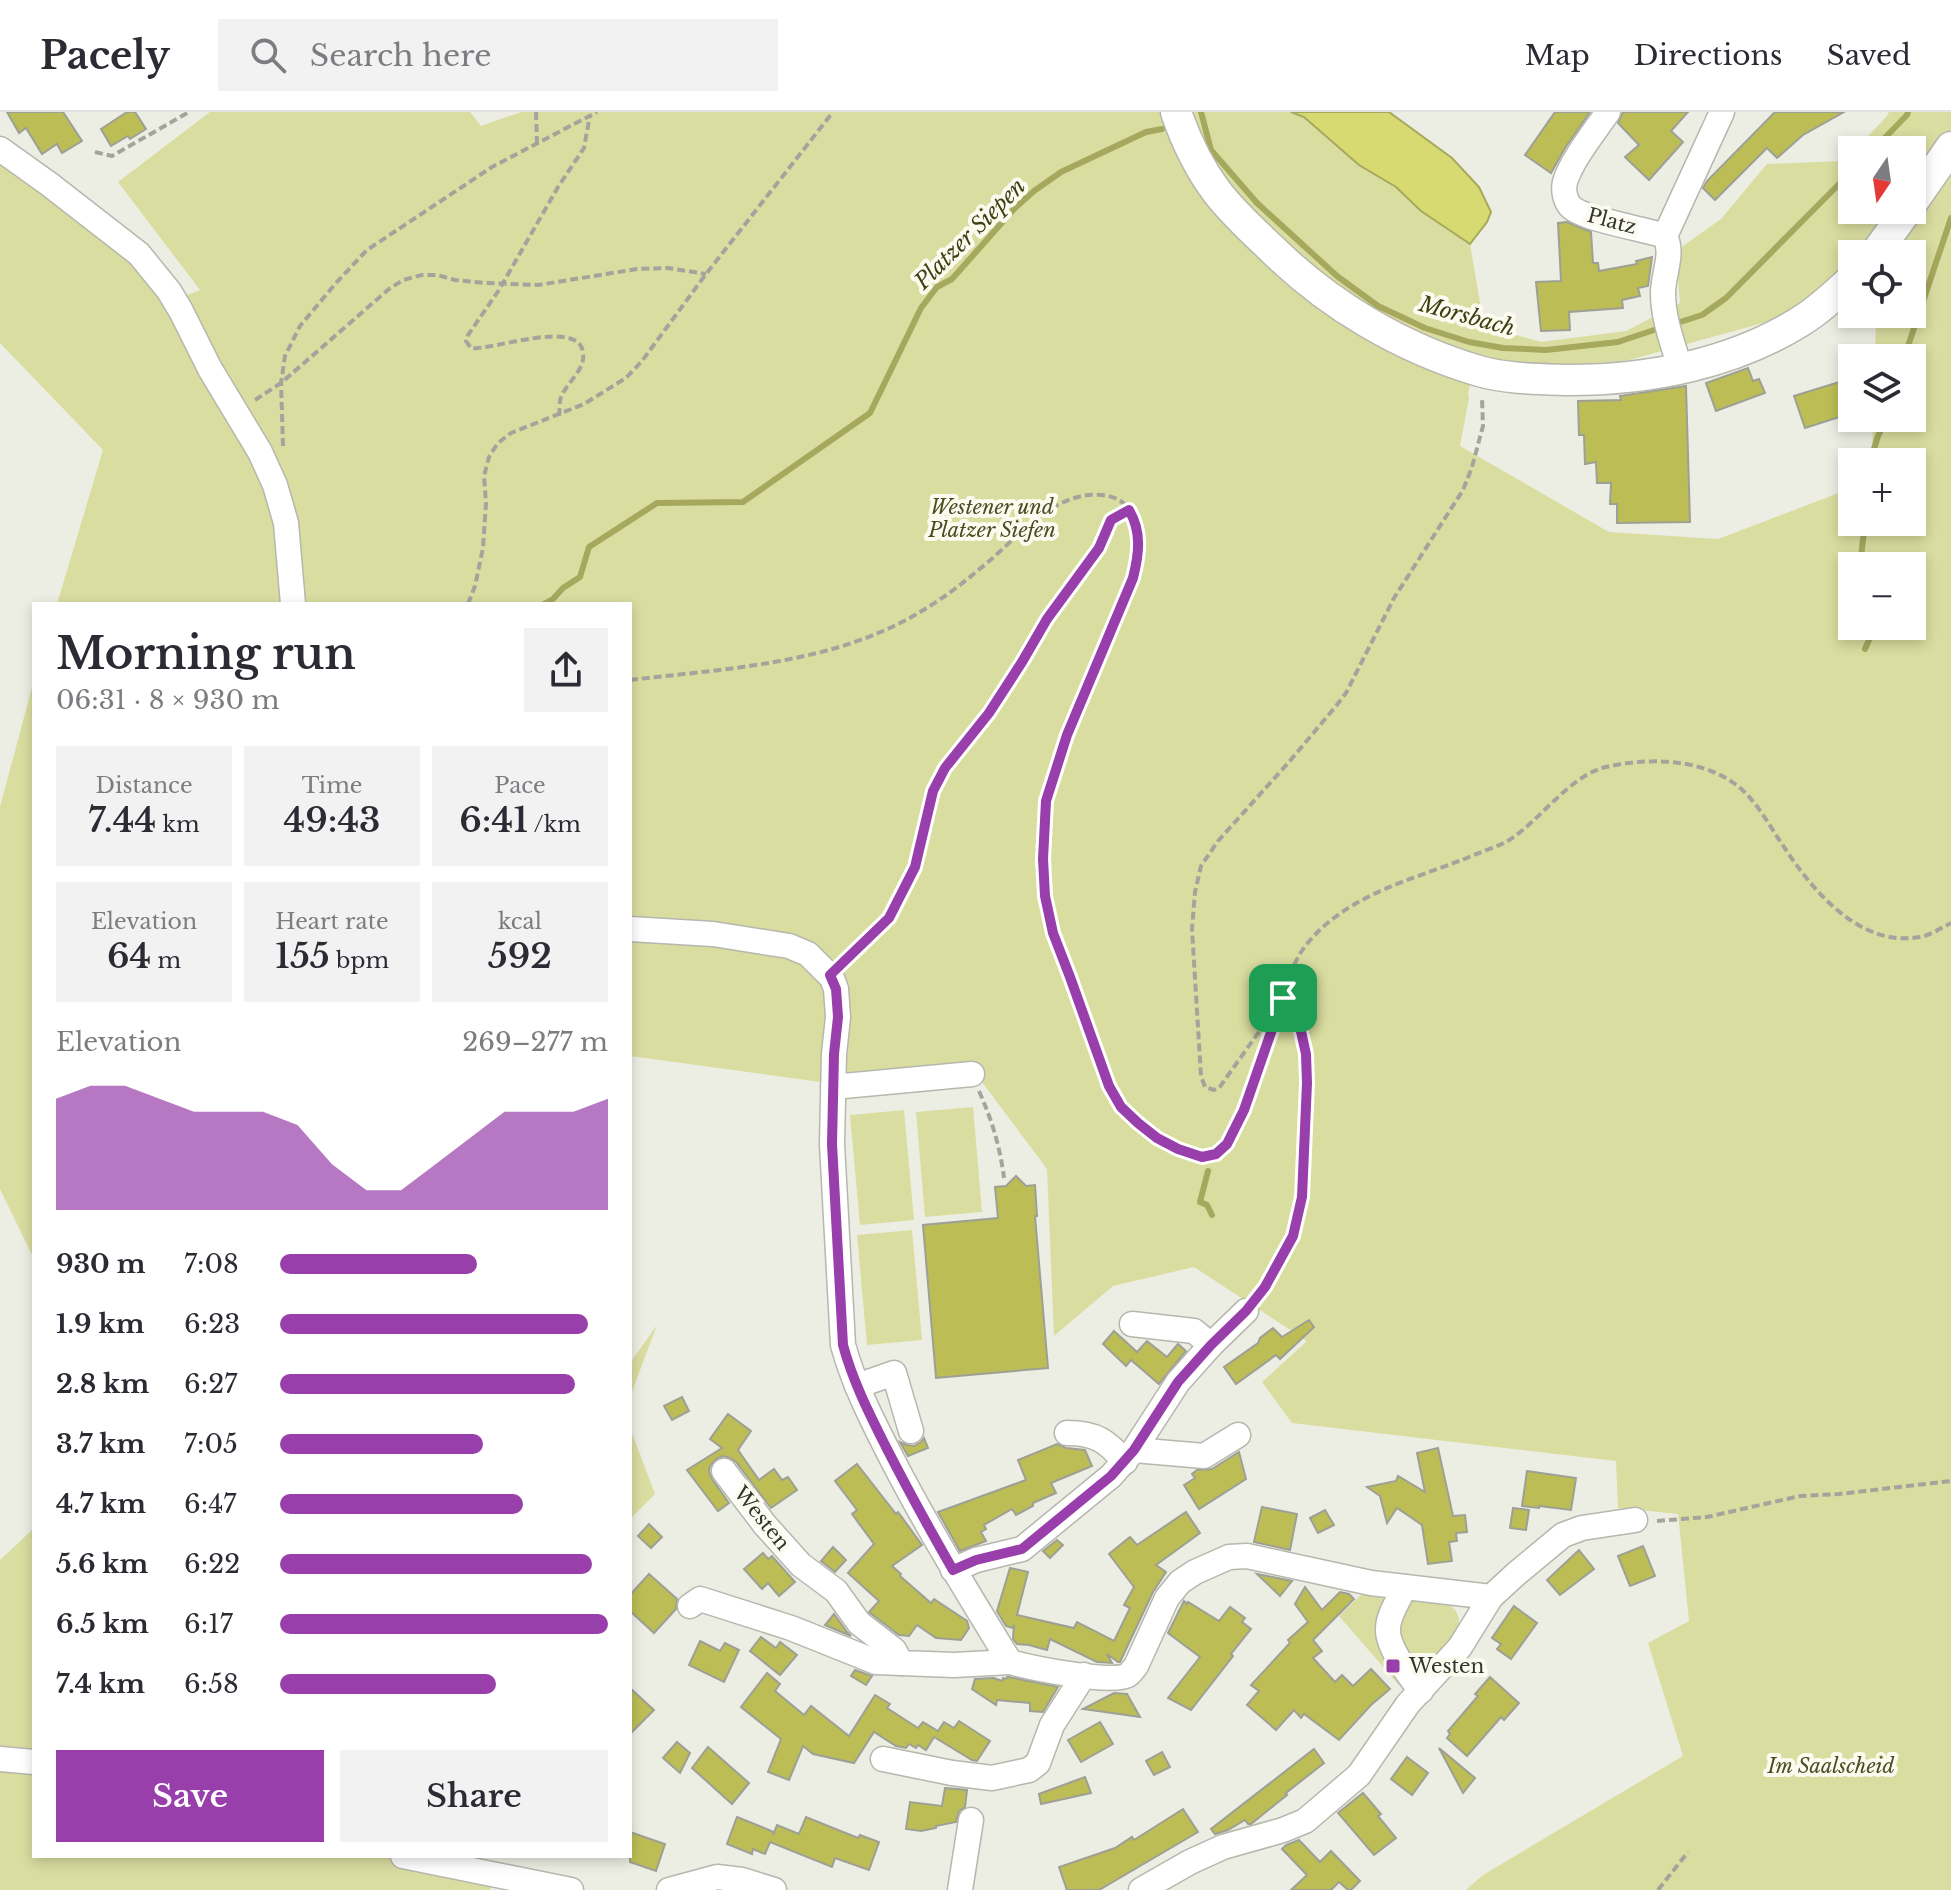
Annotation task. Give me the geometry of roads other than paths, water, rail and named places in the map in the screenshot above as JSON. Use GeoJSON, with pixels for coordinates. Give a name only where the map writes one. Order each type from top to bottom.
{"type":"FeatureCollection","features":[{"type":"Feature","properties":{"kind":"main road"},"geometry":{"type":"LineString","coordinates":[[1176,112],[1197,161],[1218,194],[1295,271],[1338,305],[1384,331],[1446,360],[1481,372],[1540,379],[1594,380],[1680,368],[1725,357],[1762,342],[1802,321],[1838,291]]}},
{"type":"Feature","properties":{"kind":"main road"},"geometry":{"type":"LineString","coordinates":[[1926,183],[1951,147]]}},
{"type":"Feature","properties":{"kind":"street","name":"Platz"},"geometry":{"type":"LineString","coordinates":[[1608,112],[1565,183],[1564,194],[1569,206],[1582,214],[1665,236]]}},
{"type":"Feature","properties":{"kind":"street"},"geometry":{"type":"LineString","coordinates":[[1680,368],[1663,294],[1669,245],[1665,236],[1722,112]]}},
{"type":"Feature","properties":{"kind":"street"},"geometry":{"type":"LineString","coordinates":[[0,149],[139,254],[169,291],[210,369],[260,452],[275,485],[286,523],[293,602]]}},
{"type":"Feature","properties":{"kind":"street"},"geometry":{"type":"LineString","coordinates":[[632,929],[713,934],[789,946],[808,954],[830,975],[836,989],[838,1017],[832,1144],[843,1345],[849,1369],[908,1490],[1010,1662]]}},
{"type":"Feature","properties":{"kind":"street"},"geometry":{"type":"LineString","coordinates":[[833,1094],[972,1074]]}},
{"type":"Feature","properties":{"kind":"street"},"geometry":{"type":"LineString","coordinates":[[953,1570],[976,1560],[1022,1549],[1111,1476],[1129,1456],[1178,1382],[1246,1311]]}},
{"type":"Feature","properties":{"kind":"street"},"geometry":{"type":"LineString","coordinates":[[1132,1324],[1194,1331],[1211,1345]]}},
{"type":"Feature","properties":{"kind":"street"},"geometry":{"type":"LineString","coordinates":[[857,1386],[894,1373],[911,1431]]}},
{"type":"Feature","properties":{"kind":"street"},"geometry":{"type":"LineString","coordinates":[[1067,1433],[1086,1433],[1129,1456]]}},
{"type":"Feature","properties":{"kind":"street"},"geometry":{"type":"LineString","coordinates":[[1087,1476],[1129,1456],[1204,1456],[1238,1435]]}},
{"type":"Feature","properties":{"kind":"street","name":"Westen"},"geometry":{"type":"LineString","coordinates":[[724,1471],[765,1525],[801,1565],[836,1591],[859,1623],[894,1650],[901,1663]]}},
{"type":"Feature","properties":{"kind":"street"},"geometry":{"type":"LineString","coordinates":[[1141,1890],[1223,1847],[1305,1821],[1359,1775],[1408,1704],[1460,1647],[1491,1597],[1539,1553],[1563,1535],[1582,1528],[1635,1520]]}},
{"type":"Feature","properties":{"kind":"street"},"geometry":{"type":"LineString","coordinates":[[690,1606],[700,1599],[791,1628],[876,1662],[954,1665],[1010,1662],[1030,1668],[1119,1678],[1129,1675],[1136,1666],[1167,1598],[1180,1582],[1229,1557],[1247,1556],[1371,1583],[1491,1597]]}},
{"type":"Feature","properties":{"kind":"street"},"geometry":{"type":"LineString","coordinates":[[1405,1587],[1387,1628],[1391,1643],[1421,1691]]}},
{"type":"Feature","properties":{"kind":"street"},"geometry":{"type":"LineString","coordinates":[[883,1759],[992,1778],[1029,1770],[1038,1763],[1052,1725],[1084,1675]]}},
{"type":"Feature","properties":{"kind":"street"},"geometry":{"type":"LineString","coordinates":[[0,1759],[32,1762]]}},
{"type":"Feature","properties":{"kind":"street"},"geometry":{"type":"LineString","coordinates":[[960,1890],[971,1820]]}},
{"type":"Feature","properties":{"kind":"street"},"geometry":{"type":"LineString","coordinates":[[413,1858],[571,1890]]}},
{"type":"Feature","properties":{"kind":"street"},"geometry":{"type":"LineString","coordinates":[[669,1890],[717,1877],[742,1880],[774,1890]]}},
{"type":"Feature","properties":{"kind":"waterway","name":"Morsbach"},"geometry":{"type":"LineString","coordinates":[[1201,112],[1211,150],[1257,203],[1337,276],[1378,306],[1425,328],[1469,342],[1503,348],[1546,350],[1618,342],[1663,327]]}},
{"type":"Feature","properties":{"kind":"waterway","name":"Morsbach"},"geometry":{"type":"LineString","coordinates":[[1887,136],[1908,112]]}},
{"type":"Feature","properties":{"kind":"waterway","name":"Platzer Siepen"},"geometry":{"type":"LineString","coordinates":[[548,602],[580,577],[589,547],[657,503],[743,502],[870,413],[921,308],[937,287],[952,279],[1015,208],[1061,172],[1146,132],[1162,129]]}},
{"type":"Feature","properties":{"kind":"waterway","name":"Morsbach"},"geometry":{"type":"LineString","coordinates":[[1674,324],[1702,315],[1726,298],[1838,185]]}},
{"type":"Feature","properties":{"kind":"waterway"},"geometry":{"type":"LineString","coordinates":[[1909,344],[1951,218]]}},
{"type":"Feature","properties":{"kind":"waterway"},"geometry":{"type":"LineString","coordinates":[[1874,448],[1880,432]]}},
{"type":"Feature","properties":{"kind":"waterway"},"geometry":{"type":"LineString","coordinates":[[1862,552],[1863,536]]}},
{"type":"Feature","properties":{"kind":"waterway"},"geometry":{"type":"LineString","coordinates":[[1865,649],[1869,640]]}},
{"type":"Feature","properties":{"kind":"waterway"},"geometry":{"type":"LineString","coordinates":[[1208,1171],[1200,1202],[1207,1205],[1212,1215]]}},
{"type":"Feature","properties":{"kind":"place","name":"Westen"},"geometry":{"type":"Point","coordinates":[1393,1666]}},
{"type":"Feature","properties":{"kind":"park label","name":"Westener und Platzer Siefen"},"geometry":{"type":"Point","coordinates":[992,518]}},
{"type":"Feature","properties":{"kind":"park label","name":"Im Saalscheid"},"geometry":{"type":"Point","coordinates":[1831,1766]}}]}
